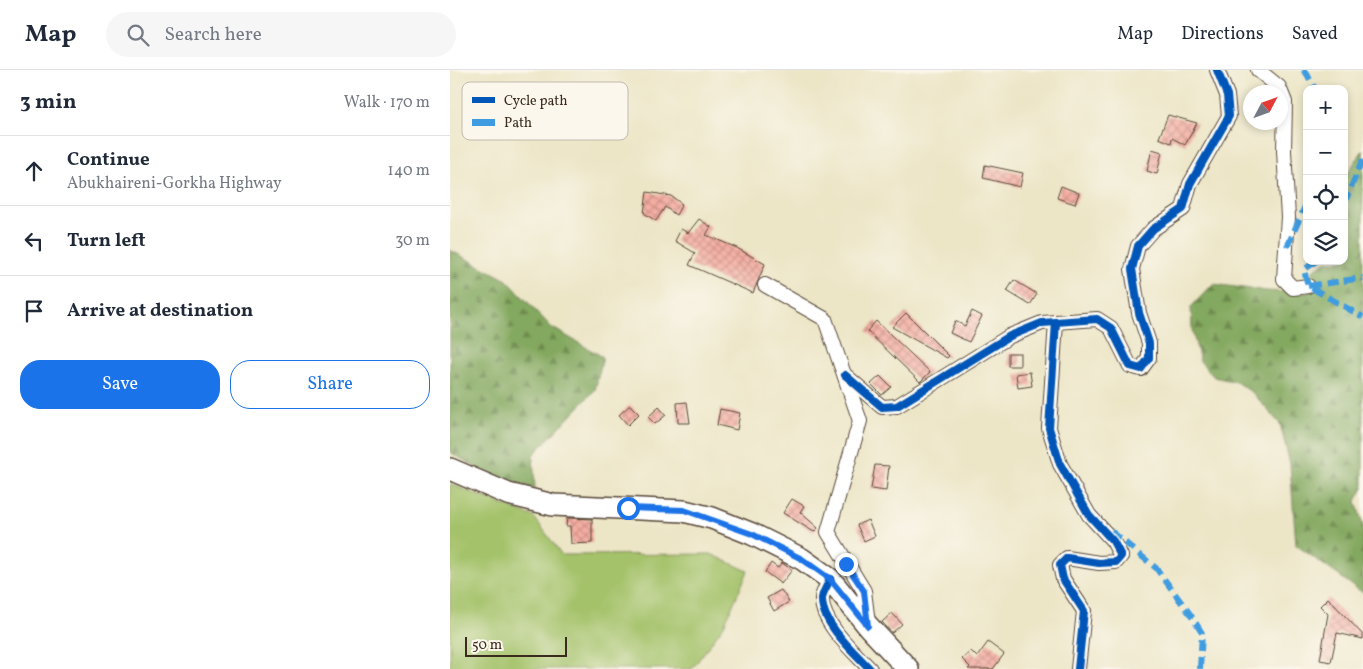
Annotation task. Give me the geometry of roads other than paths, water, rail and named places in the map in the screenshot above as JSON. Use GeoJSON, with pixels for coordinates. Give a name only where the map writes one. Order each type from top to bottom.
{"type":"FeatureCollection","features":[{"type":"Feature","properties":{"kind":"main road"},"geometry":{"type":"LineString","coordinates":[[450,469],[508,494],[552,505],[684,510],[712,518],[752,534],[802,559],[830,579],[868,626],[908,669]]}},
{"type":"Feature","properties":{"kind":"street"},"geometry":{"type":"LineString","coordinates":[[845,375],[882,407],[897,406],[1010,336],[1042,323],[1096,318],[1111,328],[1130,366],[1141,368],[1149,358],[1149,343],[1139,313],[1132,269],[1138,246],[1153,229],[1182,209],[1190,184],[1229,116],[1227,95],[1217,70]]}},
{"type":"Feature","properties":{"kind":"street"},"geometry":{"type":"LineString","coordinates":[[1258,70],[1279,87],[1284,102],[1284,151],[1288,217],[1284,279],[1293,288],[1308,286]]}},
{"type":"Feature","properties":{"kind":"street"},"geometry":{"type":"LineString","coordinates":[[765,286],[825,319],[860,422],[828,532],[864,591],[868,626]]}},
{"type":"Feature","properties":{"kind":"street"},"geometry":{"type":"LineString","coordinates":[[1056,322],[1049,428],[1060,464],[1089,515],[1113,541],[1121,556],[1116,562],[1099,563],[1067,558],[1060,565],[1063,579],[1084,611],[1078,669]]}},
{"type":"Feature","properties":{"kind":"street"},"geometry":{"type":"LineString","coordinates":[[830,579],[821,598],[824,614],[844,641],[870,669]]}}]}
